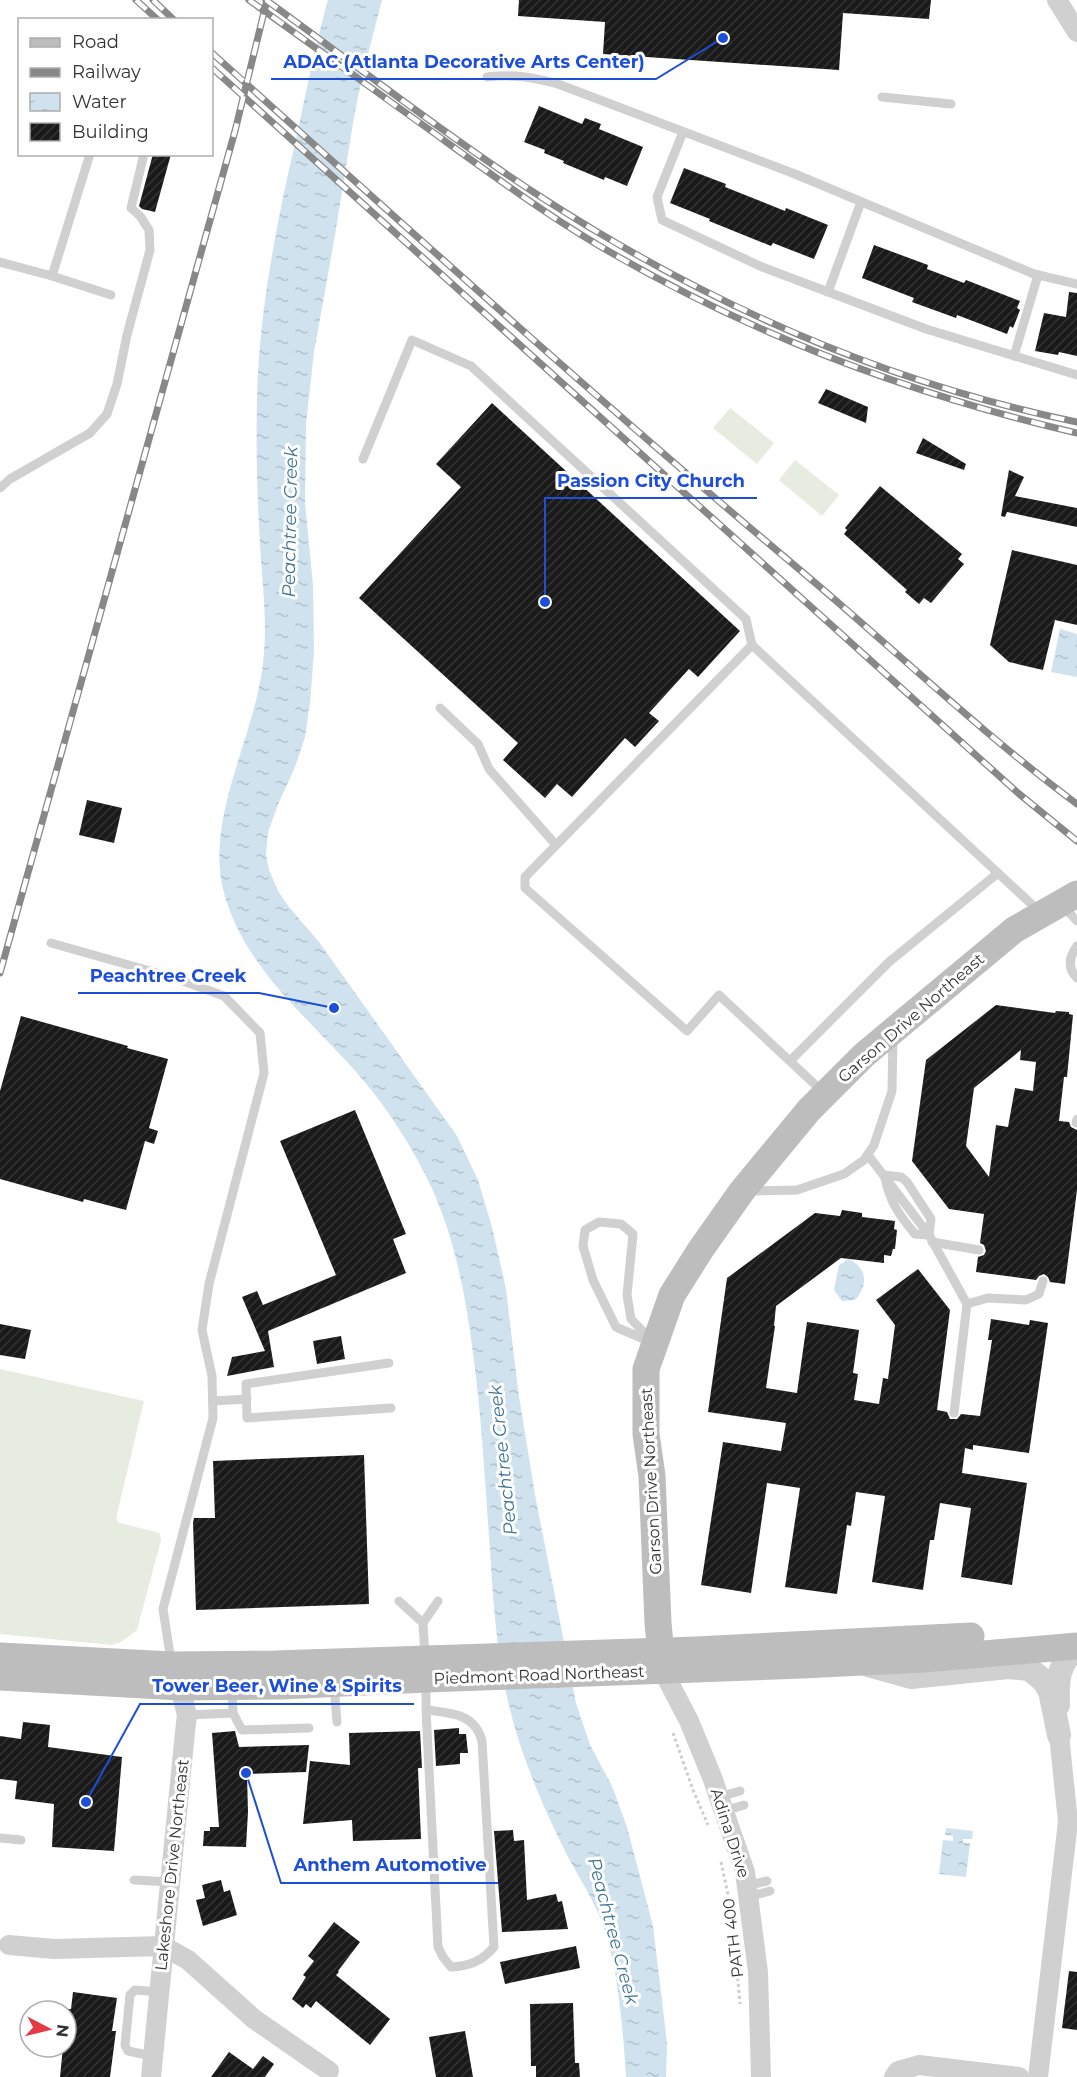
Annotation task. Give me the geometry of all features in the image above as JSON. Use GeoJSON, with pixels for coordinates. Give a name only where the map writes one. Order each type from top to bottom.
{"type":"FeatureCollection","features":[{"type":"Feature","properties":{"kind":"main road","name":"Garson Drive Northeast"},"geometry":{"type":"LineString","coordinates":[[662,1660],[652,1476],[646,1434],[646,1369],[672,1295],[742,1191],[809,1110],[864,1055],[1014,930],[1064,908]]}},
{"type":"Feature","properties":{"kind":"main road","name":"Piedmont Road Northeast"},"geometry":{"type":"LineString","coordinates":[[662,1660],[923,1640],[1076,1640]]}},
{"type":"Feature","properties":{"kind":"main road","name":"Piedmont Road Northeast"},"geometry":{"type":"LineString","coordinates":[[0,1677],[176,1676],[275,1664],[425,1668],[662,1660],[857,1662],[1076,1640]]}},
{"type":"Feature","properties":{"kind":"main road","name":"Piedmont Road Northeast"},"geometry":{"type":"LineString","coordinates":[[0,1656],[176,1676],[232,1687],[336,1683],[425,1668]]}},
{"type":"Feature","properties":{"kind":"street"},"geometry":{"type":"LineString","coordinates":[[1057,0],[1077,32]]}},
{"type":"Feature","properties":{"kind":"street"},"geometry":{"type":"LineString","coordinates":[[1059,1735],[1057,1679],[1076,1640]]}},
{"type":"Feature","properties":{"kind":"street","name":"Adina Drive"},"geometry":{"type":"LineString","coordinates":[[662,1660],[689,1721],[745,1872],[741,1894],[758,1972],[761,2077]]}},
{"type":"Feature","properties":{"kind":"street"},"geometry":{"type":"LineString","coordinates":[[857,1662],[911,1677],[1008,1667],[1029,1669],[1043,1680],[1050,1691],[1073,1822],[1038,2077]]}},
{"type":"Feature","properties":{"kind":"street","name":"Lakeshore Drive Northeast"},"geometry":{"type":"LineString","coordinates":[[151,2077],[187,1715],[176,1676]]}},
{"type":"Feature","properties":{"kind":"street"},"geometry":{"type":"LineString","coordinates":[[9,1945],[54,1949],[163,1946],[188,1960],[254,2019],[329,2071]]}},
{"type":"Feature","properties":{"kind":"street"},"geometry":{"type":"LineString","coordinates":[[894,2077],[898,2071],[919,2065],[1019,2077]]}},
{"type":"Feature","properties":{"kind":"lane"},"geometry":{"type":"LineString","coordinates":[[487,77],[512,75],[542,80],[795,174],[1038,275],[1077,284]]}},
{"type":"Feature","properties":{"kind":"lane"},"geometry":{"type":"LineString","coordinates":[[882,97],[951,104]]}},
{"type":"Feature","properties":{"kind":"lane"},"geometry":{"type":"LineString","coordinates":[[683,132],[657,197],[662,220],[762,267],[926,329],[1077,375]]}},
{"type":"Feature","properties":{"kind":"lane"},"geometry":{"type":"LineString","coordinates":[[52,276],[89,156]]}},
{"type":"Feature","properties":{"kind":"lane"},"geometry":{"type":"LineString","coordinates":[[0,488],[10,479],[90,433],[107,414],[117,384],[127,334],[150,250],[149,230],[140,216],[131,208],[144,156]]}},
{"type":"Feature","properties":{"kind":"lane"},"geometry":{"type":"LineString","coordinates":[[828,292],[861,202]]}},
{"type":"Feature","properties":{"kind":"lane"},"geometry":{"type":"LineString","coordinates":[[0,262],[111,295]]}},
{"type":"Feature","properties":{"kind":"lane"},"geometry":{"type":"LineString","coordinates":[[1014,356],[1038,275]]}},
{"type":"Feature","properties":{"kind":"lane"},"geometry":{"type":"LineString","coordinates":[[363,459],[412,340],[471,366],[746,619],[752,645],[998,873],[1064,908]]}},
{"type":"Feature","properties":{"kind":"lane"},"geometry":{"type":"LineString","coordinates":[[752,645],[525,877],[525,888],[687,1031],[718,995],[825,1094]]}},
{"type":"Feature","properties":{"kind":"lane"},"geometry":{"type":"LineString","coordinates":[[440,708],[478,744],[489,769],[556,845]]}},
{"type":"Feature","properties":{"kind":"lane"},"geometry":{"type":"LineString","coordinates":[[790,1061],[888,962],[998,873]]}},
{"type":"Feature","properties":{"kind":"lane"},"geometry":{"type":"LineString","coordinates":[[51,943],[175,978],[224,996],[260,1033],[264,1073],[209,1284],[202,1330],[212,1376],[213,1418],[164,1609],[166,1635],[176,1676]]}},
{"type":"Feature","properties":{"kind":"lane"},"geometry":{"type":"LineString","coordinates":[[1077,946],[1071,957],[1070,966],[1077,978]]}},
{"type":"Feature","properties":{"kind":"lane"},"geometry":{"type":"LineString","coordinates":[[742,1191],[797,1190],[844,1174],[864,1160],[874,1145],[892,1091],[893,1031]]}},
{"type":"Feature","properties":{"kind":"lane"},"geometry":{"type":"LineString","coordinates":[[868,1155],[884,1175],[890,1199],[915,1234],[979,1250]]}},
{"type":"Feature","properties":{"kind":"lane"},"geometry":{"type":"LineString","coordinates":[[884,1175],[901,1177],[907,1182],[931,1219],[931,1239],[967,1304],[954,1413]]}},
{"type":"Feature","properties":{"kind":"lane"},"geometry":{"type":"LineString","coordinates":[[599,1222],[621,1224],[633,1234],[627,1295],[630,1319],[655,1344],[616,1327],[593,1280],[583,1246],[585,1230],[599,1222]]}},
{"type":"Feature","properties":{"kind":"lane"},"geometry":{"type":"LineString","coordinates":[[967,1304],[988,1298],[1026,1300],[1039,1294],[1043,1281]]}},
{"type":"Feature","properties":{"kind":"lane"},"geometry":{"type":"LineString","coordinates":[[389,1363],[246,1384],[248,1418],[391,1408]]}},
{"type":"Feature","properties":{"kind":"lane"},"geometry":{"type":"LineString","coordinates":[[213,1401],[247,1399]]}},
{"type":"Feature","properties":{"kind":"lane"},"geometry":{"type":"LineString","coordinates":[[399,1601],[423,1623]]}},
{"type":"Feature","properties":{"kind":"lane"},"geometry":{"type":"LineString","coordinates":[[426,1710],[459,1714],[479,1730],[482,1742],[494,1947],[486,1956],[469,1966],[451,1967],[438,1947],[426,1710],[423,1623],[438,1601]]}},
{"type":"Feature","properties":{"kind":"lane"},"geometry":{"type":"LineString","coordinates":[[336,1683],[337,1722]]}},
{"type":"Feature","properties":{"kind":"lane"},"geometry":{"type":"LineString","coordinates":[[232,1687],[232,1713],[242,1730],[309,1728]]}},
{"type":"Feature","properties":{"kind":"lane"},"geometry":{"type":"LineString","coordinates":[[187,1715],[232,1713]]}},
{"type":"Feature","properties":{"kind":"lane"},"geometry":{"type":"LineString","coordinates":[[721,1804],[740,1791]]}},
{"type":"Feature","properties":{"kind":"lane"},"geometry":{"type":"LineString","coordinates":[[721,1804],[744,1805]]}},
{"type":"Feature","properties":{"kind":"lane"},"geometry":{"type":"LineString","coordinates":[[0,1838],[21,1840]]}},
{"type":"Feature","properties":{"kind":"lane"},"geometry":{"type":"LineString","coordinates":[[134,1880],[170,1882]]}},
{"type":"Feature","properties":{"kind":"lane"},"geometry":{"type":"LineString","coordinates":[[741,1894],[769,1886]]}},
{"type":"Feature","properties":{"kind":"lane"},"geometry":{"type":"LineString","coordinates":[[153,2049],[128,2051],[125,2044],[130,1995],[135,1990],[159,1992]]}},
{"type":"Feature","properties":{"kind":"path"},"geometry":{"type":"LineString","coordinates":[[672,1730],[693,1790],[710,1828]]}},
{"type":"Feature","properties":{"kind":"path","name":"PATH 400"},"geometry":{"type":"LineString","coordinates":[[720,1858],[741,1894]]}},
{"type":"Feature","properties":{"kind":"path","name":"PATH 400"},"geometry":{"type":"LineString","coordinates":[[735,1943],[740,2007]]}},
{"type":"Feature","properties":{"kind":"shaded area"},"geometry":{"type":"Polygon","coordinates":[[[730,408],[774,443],[757,464],[713,428],[730,408]]]}},
{"type":"Feature","properties":{"kind":"shaded area"},"geometry":{"type":"Polygon","coordinates":[[[795,460],[839,495],[822,516],[779,480],[795,460]]]}},
{"type":"Feature","properties":{"kind":"shaded area"},"geometry":{"type":"Polygon","coordinates":[[[0,1369],[144,1401],[116,1518],[119,1523],[156,1532],[160,1534],[161,1540],[137,1630],[121,1642],[112,1645],[0,1634],[0,1369]]]}},
{"type":"Feature","properties":{"kind":"water"},"geometry":{"type":"Polygon","coordinates":[[[328,0],[382,0],[354,117],[314,352],[306,424],[305,503],[313,585],[314,651],[310,703],[305,737],[268,832],[266,855],[269,870],[278,891],[319,942],[457,1136],[478,1180],[492,1227],[506,1289],[518,1390],[535,1495],[576,1703],[590,1745],[612,1786],[627,1827],[653,1926],[667,2043],[666,2077],[626,2077],[618,1994],[611,1952],[595,1906],[563,1847],[537,1791],[511,1712],[495,1622],[481,1427],[470,1332],[459,1272],[442,1212],[418,1161],[400,1130],[379,1101],[357,1073],[278,989],[261,966],[232,917],[223,889],[219,860],[221,831],[260,682],[265,639],[258,508],[257,436],[261,334],[282,204],[328,0]]]}},
{"type":"Feature","properties":{"kind":"water"},"geometry":{"type":"Polygon","coordinates":[[[1060,629],[1077,634],[1077,677],[1051,672],[1060,629]]]}},
{"type":"Feature","properties":{"kind":"water"},"geometry":{"type":"Polygon","coordinates":[[[849,1259],[863,1272],[864,1283],[855,1300],[842,1301],[834,1290],[839,1265],[849,1259]]]}},
{"type":"Feature","properties":{"kind":"water"},"geometry":{"type":"Polygon","coordinates":[[[946,1828],[973,1831],[972,1839],[963,1839],[963,1843],[970,1843],[966,1877],[939,1874],[943,1840],[953,1841],[953,1836],[945,1835],[946,1828]]]}},
{"type":"Feature","properties":{"kind":"building"},"geometry":{"type":"Polygon","coordinates":[[[519,0],[931,0],[929,19],[843,13],[839,70],[603,54],[605,22],[518,16],[519,0]]]}},
{"type":"Feature","properties":{"kind":"building"},"geometry":{"type":"Polygon","coordinates":[[[539,106],[582,124],[585,118],[601,124],[599,129],[643,147],[627,186],[605,177],[604,180],[563,163],[564,161],[544,153],[545,150],[524,142],[539,106]]]}},
{"type":"Feature","properties":{"kind":"building"},"geometry":{"type":"Polygon","coordinates":[[[152,156],[170,156],[155,212],[139,206],[152,156]]]}},
{"type":"Feature","properties":{"kind":"building"},"geometry":{"type":"Polygon","coordinates":[[[684,168],[785,211],[786,208],[828,225],[814,259],[773,243],[771,246],[670,203],[684,168]]]}},
{"type":"Feature","properties":{"kind":"building"},"geometry":{"type":"Polygon","coordinates":[[[874,245],[928,265],[927,269],[964,283],[966,280],[1020,301],[1017,308],[1020,310],[1013,328],[1010,326],[1007,334],[957,315],[956,318],[912,302],[914,298],[862,278],[874,245]]]}},
{"type":"Feature","properties":{"kind":"building"},"geometry":{"type":"Polygon","coordinates":[[[1069,292],[1077,293],[1077,356],[1059,352],[1058,355],[1035,351],[1044,313],[1066,317],[1069,292]]]}},
{"type":"Feature","properties":{"kind":"building"},"geometry":{"type":"Polygon","coordinates":[[[826,389],[868,407],[866,423],[818,403],[826,389]]]}},
{"type":"Feature","properties":{"kind":"building"},"geometry":{"type":"Polygon","coordinates":[[[492,403],[740,631],[698,677],[689,669],[649,713],[659,721],[635,747],[625,738],[572,797],[557,784],[545,798],[503,760],[518,743],[359,598],[461,487],[436,464],[492,403]]]}},
{"type":"Feature","properties":{"kind":"building"},"geometry":{"type":"Polygon","coordinates":[[[923,438],[966,464],[964,470],[916,453],[923,438]]]}},
{"type":"Feature","properties":{"kind":"building"},"geometry":{"type":"Polygon","coordinates":[[[1009,470],[1024,477],[1015,496],[1077,508],[1077,527],[1007,512],[1005,517],[1001,516],[1009,470]]]}},
{"type":"Feature","properties":{"kind":"building"},"geometry":{"type":"Polygon","coordinates":[[[880,486],[962,554],[958,559],[964,564],[931,603],[924,598],[919,604],[905,592],[907,590],[844,534],[847,530],[845,528],[880,486]]]}},
{"type":"Feature","properties":{"kind":"building"},"geometry":{"type":"Polygon","coordinates":[[[1012,550],[1077,565],[1077,625],[1055,620],[1043,670],[1009,662],[990,645],[1012,550]]]}},
{"type":"Feature","properties":{"kind":"building"},"geometry":{"type":"Polygon","coordinates":[[[87,800],[122,808],[114,843],[79,835],[87,800]]]}},
{"type":"Feature","properties":{"kind":"building"},"geometry":{"type":"Polygon","coordinates":[[[996,1005],[1055,1013],[1056,1011],[1069,1012],[1073,1015],[1067,1077],[1064,1077],[1059,1121],[1069,1122],[1071,1127],[1077,1130],[1077,1190],[1065,1284],[1050,1282],[1044,1274],[1036,1280],[976,1272],[978,1257],[984,1255],[986,1251],[984,1245],[980,1243],[984,1214],[949,1209],[912,1161],[926,1060],[996,1005]],[[1021,1050],[974,1088],[966,1146],[989,1177],[996,1125],[1008,1127],[1015,1088],[1033,1091],[1036,1062],[1020,1060],[1021,1050]]]}},
{"type":"Feature","properties":{"kind":"building"},"geometry":{"type":"Polygon","coordinates":[[[21,1016],[168,1059],[149,1128],[158,1131],[154,1144],[145,1141],[126,1210],[84,1199],[83,1202],[0,1179],[0,1091],[21,1016]]]}},
{"type":"Feature","properties":{"kind":"building"},"geometry":{"type":"Polygon","coordinates":[[[355,1110],[406,1234],[393,1239],[406,1273],[268,1331],[274,1367],[227,1376],[232,1357],[265,1351],[242,1297],[257,1291],[263,1305],[336,1275],[280,1141],[355,1110]]]}},
{"type":"Feature","properties":{"kind":"building"},"geometry":{"type":"Polygon","coordinates":[[[842,1210],[862,1213],[862,1217],[895,1221],[894,1229],[897,1230],[895,1249],[891,1256],[884,1255],[884,1263],[841,1258],[776,1306],[766,1388],[797,1393],[807,1322],[859,1330],[853,1373],[858,1374],[854,1400],[879,1404],[883,1378],[888,1379],[895,1325],[876,1300],[918,1269],[950,1310],[937,1410],[947,1412],[950,1419],[957,1419],[961,1414],[980,1416],[992,1340],[988,1340],[991,1319],[1029,1325],[1030,1320],[1048,1323],[1029,1453],[973,1445],[973,1450],[965,1448],[962,1473],[1027,1483],[1012,1585],[961,1577],[971,1508],[940,1503],[934,1540],[930,1540],[923,1590],[872,1582],[885,1496],[856,1492],[851,1526],[847,1525],[837,1594],[785,1587],[800,1488],[767,1483],[751,1593],[701,1585],[723,1442],[781,1451],[786,1423],[708,1412],[727,1278],[815,1213],[840,1216],[842,1210]]]}},
{"type":"Feature","properties":{"kind":"building"},"geometry":{"type":"Polygon","coordinates":[[[0,1324],[31,1330],[25,1359],[0,1355],[0,1324]]]}},
{"type":"Feature","properties":{"kind":"building"},"geometry":{"type":"Polygon","coordinates":[[[341,1336],[345,1359],[317,1364],[313,1341],[341,1336]]]}},
{"type":"Feature","properties":{"kind":"building"},"geometry":{"type":"Polygon","coordinates":[[[364,1455],[369,1604],[196,1610],[193,1523],[194,1518],[215,1518],[213,1461],[364,1455]]]}},
{"type":"Feature","properties":{"kind":"building"},"geometry":{"type":"Polygon","coordinates":[[[23,1722],[50,1725],[48,1747],[122,1757],[114,1851],[52,1847],[54,1804],[15,1799],[17,1781],[0,1779],[0,1736],[21,1739],[23,1722]]]}},
{"type":"Feature","properties":{"kind":"building"},"geometry":{"type":"Polygon","coordinates":[[[459,1728],[459,1734],[466,1734],[468,1753],[460,1753],[460,1764],[436,1766],[434,1730],[459,1728]]]}},
{"type":"Feature","properties":{"kind":"building"},"geometry":{"type":"Polygon","coordinates":[[[235,1731],[239,1747],[309,1745],[306,1772],[247,1774],[246,1847],[203,1846],[204,1831],[210,1831],[210,1827],[219,1827],[212,1733],[235,1731]]]}},
{"type":"Feature","properties":{"kind":"building"},"geometry":{"type":"Polygon","coordinates":[[[420,1731],[422,1768],[418,1768],[421,1839],[353,1841],[352,1820],[303,1824],[310,1761],[350,1765],[349,1733],[420,1731]]]}},
{"type":"Feature","properties":{"kind":"building"},"geometry":{"type":"Polygon","coordinates":[[[513,1830],[514,1841],[524,1840],[527,1900],[556,1894],[558,1902],[562,1901],[568,1929],[502,1932],[494,1831],[513,1830]]]}},
{"type":"Feature","properties":{"kind":"building"},"geometry":{"type":"Polygon","coordinates":[[[221,1880],[224,1892],[230,1890],[237,1915],[203,1926],[196,1900],[205,1898],[202,1885],[221,1880]]]}},
{"type":"Feature","properties":{"kind":"building"},"geometry":{"type":"Polygon","coordinates":[[[334,1922],[360,1942],[336,1975],[390,2019],[370,2045],[316,2001],[311,2008],[306,2004],[303,2008],[292,1999],[306,1977],[303,1975],[314,1961],[308,1956],[334,1922]]]}},
{"type":"Feature","properties":{"kind":"building"},"geometry":{"type":"Polygon","coordinates":[[[576,1946],[580,1968],[505,1984],[500,1962],[576,1946]]]}},
{"type":"Feature","properties":{"kind":"building"},"geometry":{"type":"Polygon","coordinates":[[[1069,1971],[1077,1972],[1077,2030],[1062,2028],[1069,1971]]]}},
{"type":"Feature","properties":{"kind":"building"},"geometry":{"type":"Polygon","coordinates":[[[73,1992],[117,1998],[112,2031],[116,2031],[110,2077],[60,2077],[62,2059],[78,2059],[78,1999],[72,1999],[73,1992]]]}},
{"type":"Feature","properties":{"kind":"building"},"geometry":{"type":"Polygon","coordinates":[[[573,2003],[575,2063],[579,2063],[580,2077],[536,2077],[536,2066],[531,2066],[530,2004],[573,2003]]]}},
{"type":"Feature","properties":{"kind":"building"},"geometry":{"type":"Polygon","coordinates":[[[465,2031],[473,2077],[436,2077],[429,2037],[465,2031]]]}},
{"type":"Feature","properties":{"kind":"building"},"geometry":{"type":"Polygon","coordinates":[[[229,2052],[253,2069],[263,2056],[274,2064],[265,2077],[211,2077],[229,2052]]]}},
{"type":"Feature","properties":{"kind":"railway"},"geometry":{"type":"LineString","coordinates":[[136,0],[156,18]]}},
{"type":"Feature","properties":{"kind":"railway"},"geometry":{"type":"LineString","coordinates":[[153,0],[172,18]]}},
{"type":"Feature","properties":{"kind":"railway"},"geometry":{"type":"LineString","coordinates":[[249,0],[535,205],[654,277],[771,333],[891,380],[952,400],[1077,433]]}},
{"type":"Feature","properties":{"kind":"railway"},"geometry":{"type":"LineString","coordinates":[[266,0],[506,174],[603,236],[667,271],[799,335],[867,362],[936,385],[1077,422]]}},
{"type":"Feature","properties":{"kind":"railway"},"geometry":{"type":"LineString","coordinates":[[0,973],[235,131],[267,0]]}},
{"type":"Feature","properties":{"kind":"railway"},"geometry":{"type":"LineString","coordinates":[[213,54],[651,443],[835,599],[971,719],[1077,804]]}},
{"type":"Feature","properties":{"kind":"railway"},"geometry":{"type":"LineString","coordinates":[[213,69],[1018,793],[1077,841]]}},
{"type":"Feature","properties":{"kind":"place","name":"ADAC (Atlanta Decorative Arts Center)"},"geometry":{"type":"Point","coordinates":[723,38]}},
{"type":"Feature","properties":{"kind":"place","name":"Passion City Church"},"geometry":{"type":"Point","coordinates":[545,602]}},
{"type":"Feature","properties":{"kind":"place","name":"Peachtree Creek"},"geometry":{"type":"Point","coordinates":[334,1008]}},
{"type":"Feature","properties":{"kind":"place","name":"Anthem Automotive"},"geometry":{"type":"Point","coordinates":[246,1773]}},
{"type":"Feature","properties":{"kind":"place","name":"Tower Beer, Wine & Spirits"},"geometry":{"type":"Point","coordinates":[86,1802]}}]}
